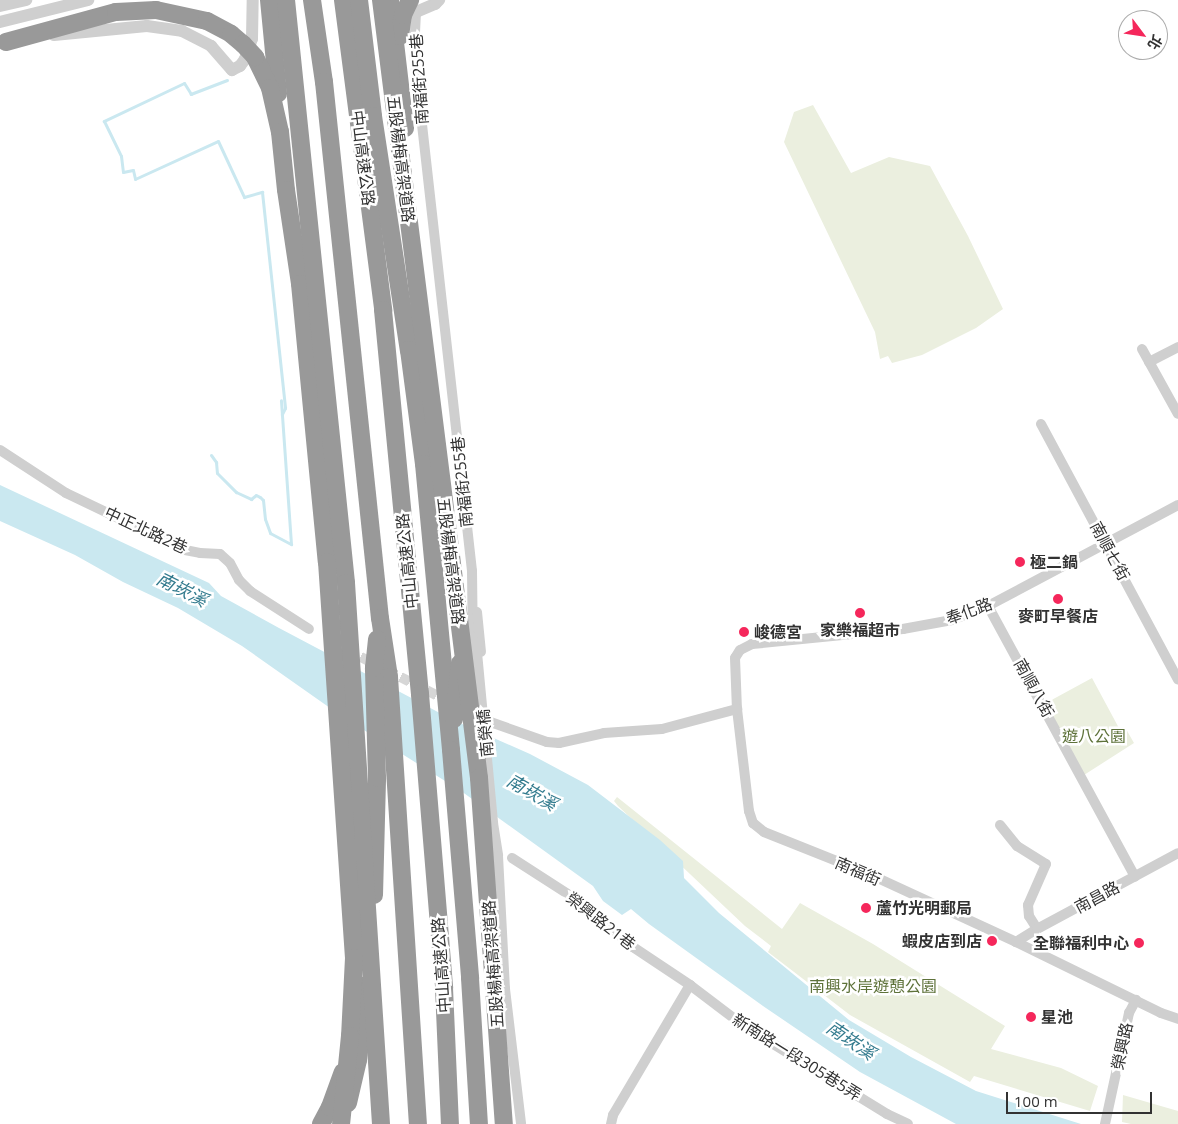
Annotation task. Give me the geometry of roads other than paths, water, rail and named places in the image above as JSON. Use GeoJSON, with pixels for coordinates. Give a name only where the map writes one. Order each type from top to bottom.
{"type":"FeatureCollection","features":[{"type":"Feature","properties":{"kind":"highway"},"geometry":{"type":"LineString","coordinates":[[269,0],[280,132],[286,190],[300,284],[327,562],[354,958],[350,1036],[339,1124]]}},
{"type":"Feature","properties":{"kind":"highway"},"geometry":{"type":"LineString","coordinates":[[286,0],[346,583],[380,1124]]}},
{"type":"Feature","properties":{"kind":"highway","name":"中山高速公路"},"geometry":{"type":"LineString","coordinates":[[312,0],[326,102],[380,618],[389,677],[418,1124]]}},
{"type":"Feature","properties":{"kind":"highway","name":"中山高速公路"},"geometry":{"type":"LineString","coordinates":[[342,0],[382,310],[420,694],[444,988],[450,1124]]}},
{"type":"Feature","properties":{"kind":"highway"},"geometry":{"type":"LineString","coordinates":[[359,0],[373,116],[409,350],[424,464],[451,707],[451,750],[479,1124]]}},
{"type":"Feature","properties":{"kind":"highway","name":"五股楊梅高架道路"},"geometry":{"type":"LineString","coordinates":[[381,0],[479,778],[504,1124]]}},
{"type":"Feature","properties":{"kind":"highway"},"geometry":{"type":"LineString","coordinates":[[390,0],[448,483],[461,668],[451,707]]}},
{"type":"Feature","properties":{"kind":"highway"},"geometry":{"type":"LineString","coordinates":[[397,52],[403,15],[413,6]]}},
{"type":"Feature","properties":{"kind":"highway"},"geometry":{"type":"LineString","coordinates":[[3,43],[116,12],[156,10],[207,21],[231,34],[255,57],[270,88],[280,132]]}},
{"type":"Feature","properties":{"kind":"highway"},"geometry":{"type":"LineString","coordinates":[[339,1124],[346,1111],[352,1091],[364,1025],[374,913],[373,859],[376,751],[374,668],[380,618]]}},
{"type":"Feature","properties":{"kind":"highway"},"geometry":{"type":"LineString","coordinates":[[321,1124],[330,1108],[348,1057],[357,1015],[366,990]]}},
{"type":"Feature","properties":{"kind":"highway"},"geometry":{"type":"LineString","coordinates":[[477,1087],[483,1124]]}},
{"type":"Feature","properties":{"kind":"highway"},"geometry":{"type":"LineString","coordinates":[[316,1124],[330,1108]]}},
{"type":"Feature","properties":{"kind":"street"},"geometry":{"type":"LineString","coordinates":[[0,6],[26,0]]}},
{"type":"Feature","properties":{"kind":"street"},"geometry":{"type":"LineString","coordinates":[[0,22],[88,0]]}},
{"type":"Feature","properties":{"kind":"street"},"geometry":{"type":"LineString","coordinates":[[3,43],[147,26],[182,31],[211,46],[232,70],[240,66],[245,59],[252,39],[254,0]]}},
{"type":"Feature","properties":{"kind":"street"},"geometry":{"type":"LineString","coordinates":[[413,6],[436,4],[439,0]]}},
{"type":"Feature","properties":{"kind":"street","name":"南福街255巷"},"geometry":{"type":"LineString","coordinates":[[413,6],[414,53],[472,571],[472,641],[480,718],[546,742],[558,743],[604,733],[662,729],[737,709]]}},
{"type":"Feature","properties":{"kind":"street"},"geometry":{"type":"LineString","coordinates":[[1149,362],[1178,347]]}},
{"type":"Feature","properties":{"kind":"street"},"geometry":{"type":"LineString","coordinates":[[1142,349],[1178,414]]}},
{"type":"Feature","properties":{"kind":"street","name":"南順七街"},"geometry":{"type":"LineString","coordinates":[[1041,424],[1107,544],[1178,680]]}},
{"type":"Feature","properties":{"kind":"street","name":"中正北路2巷"},"geometry":{"type":"LineString","coordinates":[[0,450],[66,494],[185,550],[200,554],[220,554],[230,563],[239,580],[250,591],[309,629]]}},
{"type":"Feature","properties":{"kind":"street","name":"奉化路"},"geometry":{"type":"LineString","coordinates":[[740,650],[752,644],[904,629],[952,620],[988,606],[1178,505]]}},
{"type":"Feature","properties":{"kind":"street","name":"南榮橋"},"geometry":{"type":"LineString","coordinates":[[472,571],[476,642],[493,823],[498,856],[505,989],[521,1124]]}},
{"type":"Feature","properties":{"kind":"street","name":"南順八街"},"geometry":{"type":"LineString","coordinates":[[988,606],[1135,877]]}},
{"type":"Feature","properties":{"kind":"street","name":"南福街"},"geometry":{"type":"LineString","coordinates":[[740,650],[735,658],[737,709],[749,811],[753,824],[764,832],[869,874],[1178,1019]]}},
{"type":"Feature","properties":{"kind":"street"},"geometry":{"type":"LineString","coordinates":[[1000,825],[1017,846],[1046,864],[1028,905],[1029,916],[1037,928]]}},
{"type":"Feature","properties":{"kind":"street","name":"南昌路"},"geometry":{"type":"LineString","coordinates":[[1016,942],[1037,928],[1178,853]]}},
{"type":"Feature","properties":{"kind":"street","name":"榮興路21巷"},"geometry":{"type":"LineString","coordinates":[[512,858],[585,905],[633,947],[690,985]]}},
{"type":"Feature","properties":{"kind":"street"},"geometry":{"type":"LineString","coordinates":[[612,1120],[690,985]]}},
{"type":"Feature","properties":{"kind":"street","name":"新南路一段305巷5弄"},"geometry":{"type":"LineString","coordinates":[[690,985],[744,1026],[887,1114],[908,1124]]}},
{"type":"Feature","properties":{"kind":"street","name":"榮興路"},"geometry":{"type":"LineString","coordinates":[[1105,1123],[1129,1013],[1136,1000]]}},
{"type":"Feature","properties":{"kind":"water","name":"南崁溪"},"geometry":{"type":"Polygon","coordinates":[[[0,485],[209,583],[221,596],[279,628],[453,720],[530,754],[588,785],[660,840],[683,861],[684,878],[719,913],[849,1020],[911,1057],[976,1091],[1081,1124],[956,1124],[860,1072],[763,1006],[631,909],[622,915],[603,901],[593,886],[461,791],[340,715],[242,646],[178,608],[123,582],[75,555],[0,521],[0,485]]]}},
{"type":"Feature","properties":{"kind":"waterway"},"geometry":{"type":"LineString","coordinates":[[227,80],[191,94],[184,83],[104,121],[121,156],[123,172],[133,170],[135,179],[218,141],[244,197],[262,192],[285,408],[282,414]]}},
{"type":"Feature","properties":{"kind":"waterway"},"geometry":{"type":"LineString","coordinates":[[211,455],[216,462],[217,473],[236,492],[251,499],[256,495],[263,500],[265,519],[270,533],[291,544],[281,400]]}},
{"type":"Feature","properties":{"kind":"tunnel"},"geometry":{"type":"LineString","coordinates":[[347,650],[448,701]]}},
{"type":"Feature","properties":{"kind":"place","name":"極二鍋"},"geometry":{"type":"Point","coordinates":[1020,562]}},
{"type":"Feature","properties":{"kind":"place","name":"麥町早餐店"},"geometry":{"type":"Point","coordinates":[1058,599]}},
{"type":"Feature","properties":{"kind":"place","name":"家樂福超市"},"geometry":{"type":"Point","coordinates":[860,613]}},
{"type":"Feature","properties":{"kind":"place","name":"峻德宮"},"geometry":{"type":"Point","coordinates":[744,632]}},
{"type":"Feature","properties":{"kind":"place","name":"蘆竹光明郵局"},"geometry":{"type":"Point","coordinates":[866,908]}},
{"type":"Feature","properties":{"kind":"place","name":"蝦皮店到店"},"geometry":{"type":"Point","coordinates":[992,941]}},
{"type":"Feature","properties":{"kind":"place","name":"全聯福利中心"},"geometry":{"type":"Point","coordinates":[1139,943]}},
{"type":"Feature","properties":{"kind":"place","name":"星池"},"geometry":{"type":"Point","coordinates":[1031,1017]}},
{"type":"Feature","properties":{"kind":"park label","name":"遊八公園"},"geometry":{"type":"Point","coordinates":[1094,736]}},
{"type":"Feature","properties":{"kind":"park label","name":"南興水岸遊憩公園"},"geometry":{"type":"Point","coordinates":[873,986]}}]}
